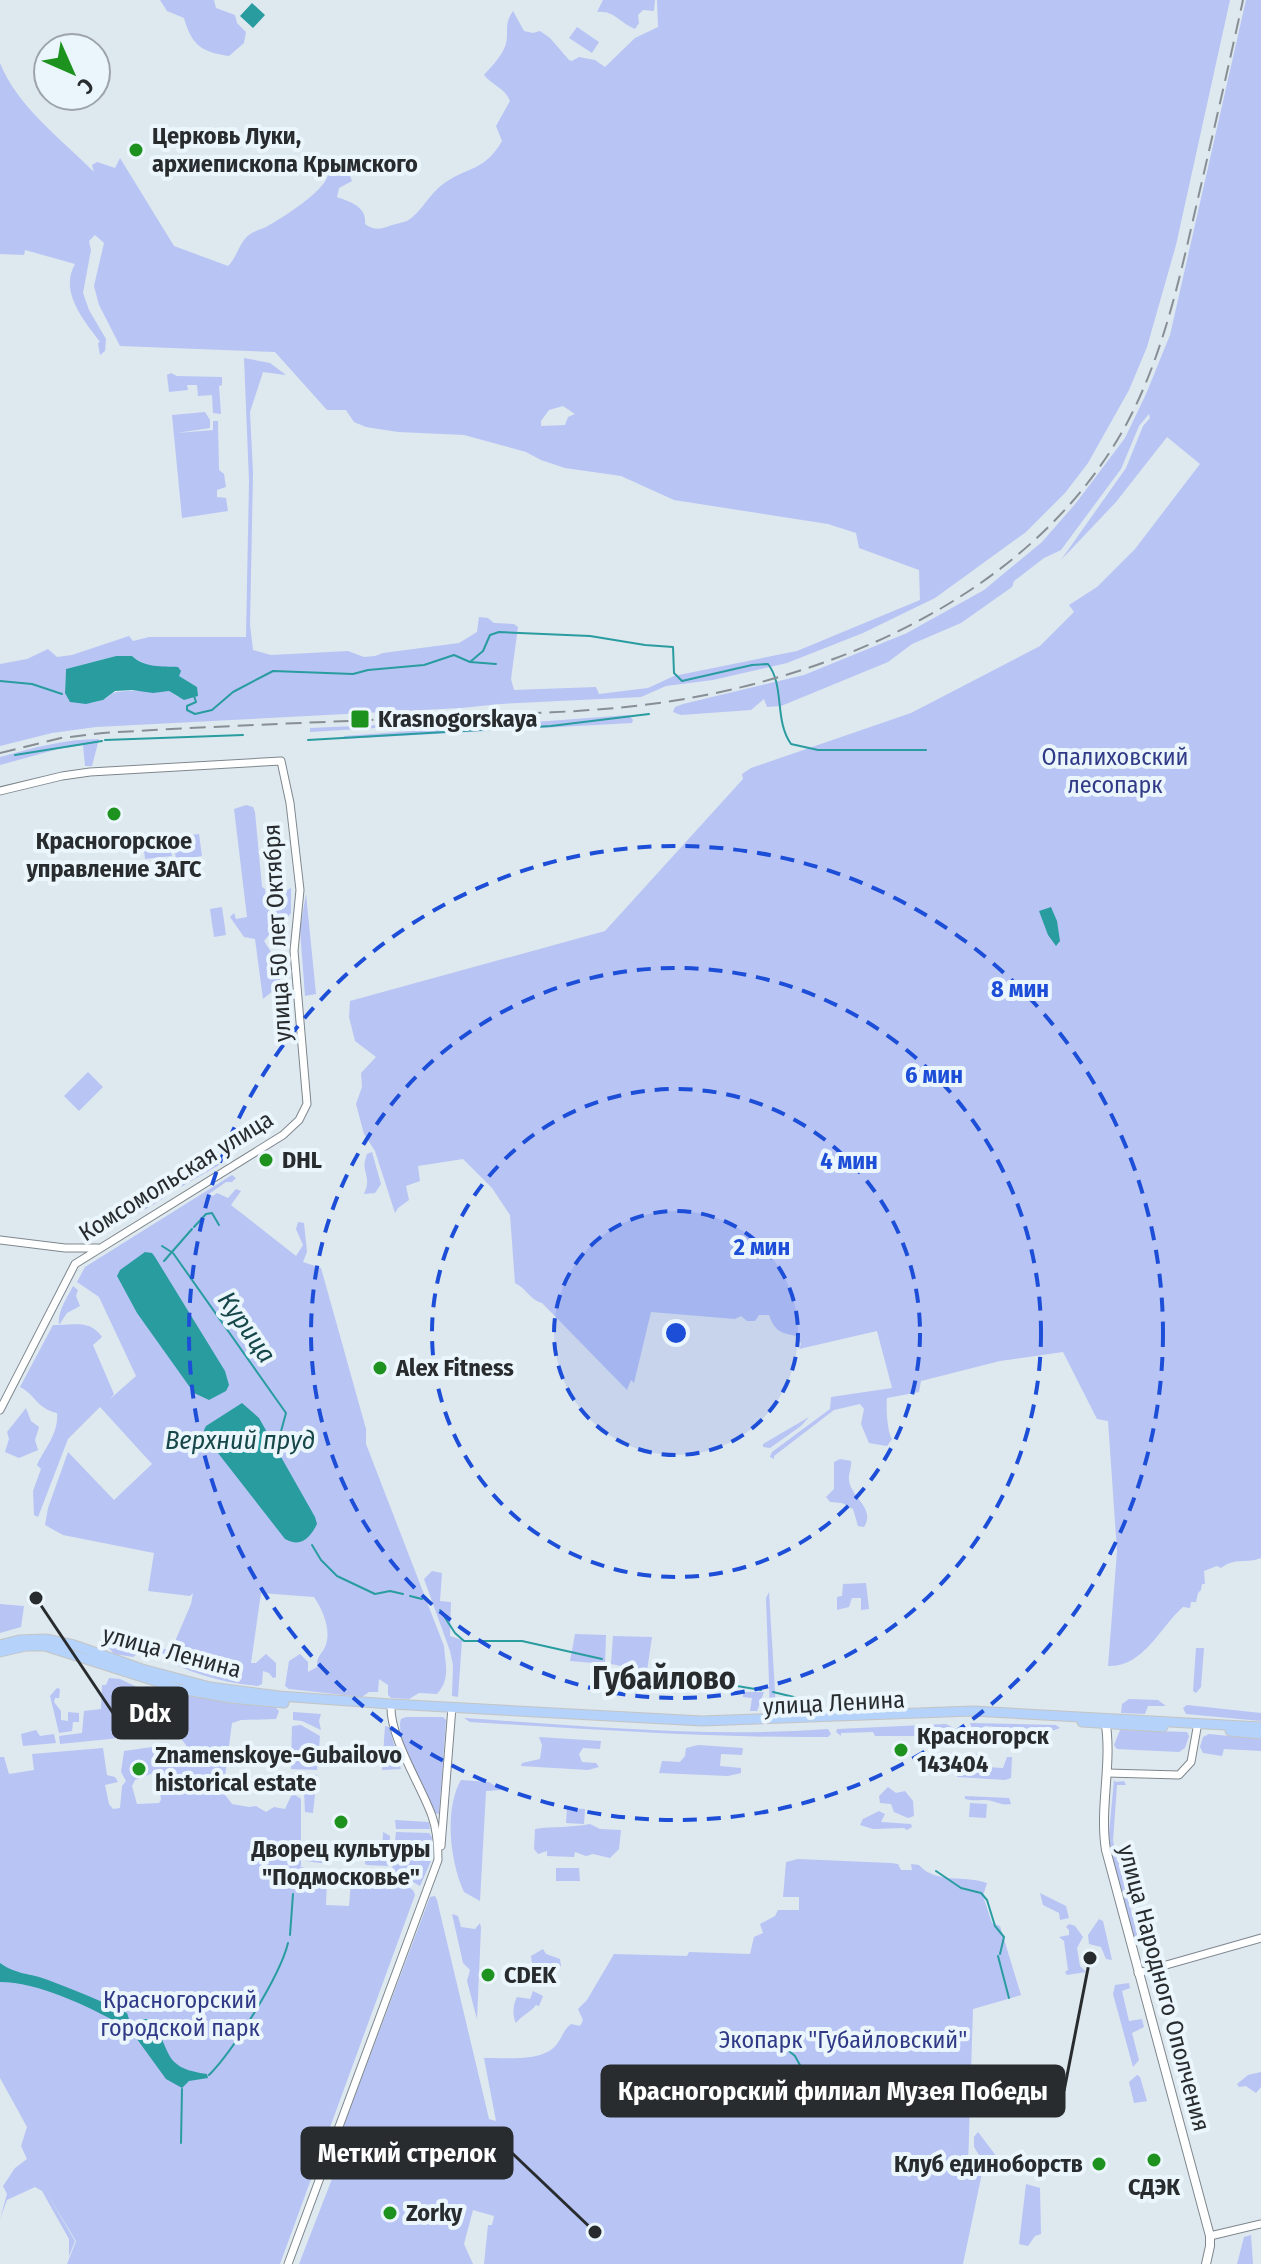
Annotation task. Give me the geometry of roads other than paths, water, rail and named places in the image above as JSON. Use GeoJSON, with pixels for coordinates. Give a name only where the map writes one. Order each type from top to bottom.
{"type":"FeatureCollection","features":[{"type":"Feature","properties":{"kind":"main road"},"geometry":{"type":"LineString","coordinates":[[0,1645],[38,1638],[79,1652]]}},
{"type":"Feature","properties":{"kind":"main road"},"geometry":{"type":"LineString","coordinates":[[0,1652],[37,1646],[79,1652]]}},
{"type":"Feature","properties":{"kind":"main road","name":"улица Ленина"},"geometry":{"type":"LineString","coordinates":[[79,1652],[210,1687],[390,1707],[702,1721],[973,1711],[1261,1734]]}},
{"type":"Feature","properties":{"kind":"main road","name":"улица Ленина"},"geometry":{"type":"LineString","coordinates":[[1105,1721],[1261,1727]]}},
{"type":"Feature","properties":{"kind":"main road","name":"улица Народного Ополчения"},"geometry":{"type":"LineString","coordinates":[[1105,1721],[1105,1844],[1210,2236],[1206,2264]]}},
{"type":"Feature","properties":{"kind":"street","name":"улица 50 лет Октября"},"geometry":{"type":"LineString","coordinates":[[0,791],[90,772],[281,761],[290,803],[300,890],[294,951],[307,1104]]}},
{"type":"Feature","properties":{"kind":"street","name":"Комсомольская улица"},"geometry":{"type":"LineString","coordinates":[[0,1410],[75,1264],[283,1135],[299,1120],[307,1104]]}},
{"type":"Feature","properties":{"kind":"street"},"geometry":{"type":"LineString","coordinates":[[0,1240],[69,1248],[100,1247]]}},
{"type":"Feature","properties":{"kind":"street"},"geometry":{"type":"LineString","coordinates":[[69,1248],[76,1256],[75,1264]]}},
{"type":"Feature","properties":{"kind":"street"},"geometry":{"type":"LineString","coordinates":[[390,1707],[409,1766],[431,1814],[438,1860]]}},
{"type":"Feature","properties":{"kind":"street"},"geometry":{"type":"LineString","coordinates":[[288,2264],[438,1860],[451,1710]]}},
{"type":"Feature","properties":{"kind":"street"},"geometry":{"type":"LineString","coordinates":[[1107,1773],[1179,1775],[1191,1762],[1197,1728]]}},
{"type":"Feature","properties":{"kind":"street"},"geometry":{"type":"LineString","coordinates":[[431,1814],[440,1817],[444,1813]]}},
{"type":"Feature","properties":{"kind":"street"},"geometry":{"type":"LineString","coordinates":[[1138,1973],[1261,1938]]}},
{"type":"Feature","properties":{"kind":"street"},"geometry":{"type":"LineString","coordinates":[[1210,2236],[1261,2224]]}},
{"type":"Feature","properties":{"kind":"water"},"geometry":{"type":"Polygon","coordinates":[[[252,3],[265,15],[253,28],[240,16],[252,3]]]}},
{"type":"Feature","properties":{"kind":"water"},"geometry":{"type":"Polygon","coordinates":[[[116,656],[132,656],[154,666],[178,667],[181,671],[179,676],[197,687],[198,696],[184,700],[169,691],[153,693],[132,690],[115,691],[103,700],[86,704],[70,702],[65,693],[66,669],[116,656]]]}},
{"type":"Feature","properties":{"kind":"water"},"geometry":{"type":"Polygon","coordinates":[[[1051,907],[1060,941],[1056,946],[1039,911],[1051,907]]]}},
{"type":"Feature","properties":{"kind":"water"},"geometry":{"type":"Polygon","coordinates":[[[145,1252],[155,1257],[225,1371],[229,1385],[226,1391],[209,1400],[194,1393],[137,1313],[117,1276],[120,1270],[145,1252]]]}},
{"type":"Feature","properties":{"kind":"water","name":"Верхний пруд"},"geometry":{"type":"Polygon","coordinates":[[[242,1403],[259,1418],[315,1517],[317,1524],[311,1534],[300,1542],[285,1539],[207,1439],[206,1426],[242,1403]]]}},
{"type":"Feature","properties":{"kind":"water"},"geometry":{"type":"Polygon","coordinates":[[[0,1963],[98,2000],[127,2013],[129,2019],[120,2024],[46,1991],[0,1982],[0,1963]]]}},
{"type":"Feature","properties":{"kind":"water"},"geometry":{"type":"Polygon","coordinates":[[[142,2019],[150,2019],[154,2024],[176,2063],[207,2074],[208,2078],[189,2081],[182,2088],[166,2079],[134,2035],[142,2019]]]}},
{"type":"Feature","properties":{"kind":"waterway"},"geometry":{"type":"LineString","coordinates":[[470,662],[483,651],[490,635],[499,632],[590,636],[673,647],[674,673],[682,681],[768,664],[776,682],[783,724],[791,744],[818,750],[926,750]]}},
{"type":"Feature","properties":{"kind":"waterway"},"geometry":{"type":"LineString","coordinates":[[194,696],[196,702],[187,706],[187,710],[195,714],[212,710],[233,692],[273,671],[353,674],[424,665],[454,655],[470,662],[496,664]]}},
{"type":"Feature","properties":{"kind":"waterway"},"geometry":{"type":"LineString","coordinates":[[0,681],[32,684],[62,694]]}},
{"type":"Feature","properties":{"kind":"waterway"},"geometry":{"type":"LineString","coordinates":[[308,740],[551,726],[649,714]]}},
{"type":"Feature","properties":{"kind":"waterway"},"geometry":{"type":"LineString","coordinates":[[105,740],[243,735]]}},
{"type":"Feature","properties":{"kind":"waterway"},"geometry":{"type":"LineString","coordinates":[[15,755],[102,741]]}},
{"type":"Feature","properties":{"kind":"waterway"},"geometry":{"type":"LineString","coordinates":[[194,1227],[206,1214],[212,1213],[219,1225]]}},
{"type":"Feature","properties":{"kind":"waterway"},"geometry":{"type":"LineString","coordinates":[[164,1261],[192,1229]]}},
{"type":"Feature","properties":{"kind":"waterway","name":"Курица"},"geometry":{"type":"LineString","coordinates":[[162,1246],[173,1253],[286,1413],[280,1435]]}},
{"type":"Feature","properties":{"kind":"waterway","name":"Курица"},"geometry":{"type":"LineString","coordinates":[[275,1450],[279,1440]]}},
{"type":"Feature","properties":{"kind":"waterway","name":"Курица"},"geometry":{"type":"LineString","coordinates":[[312,1545],[321,1560],[337,1576],[375,1594],[390,1591],[403,1594]]}},
{"type":"Feature","properties":{"kind":"waterway","name":"Курица"},"geometry":{"type":"LineString","coordinates":[[410,1596],[422,1599]]}},
{"type":"Feature","properties":{"kind":"waterway","name":"Курица"},"geometry":{"type":"LineString","coordinates":[[440,1610],[464,1641],[522,1641],[602,1659]]}},
{"type":"Feature","properties":{"kind":"waterway","name":"Курица"},"geometry":{"type":"LineString","coordinates":[[707,1681],[761,1690]]}},
{"type":"Feature","properties":{"kind":"waterway","name":"Курица"},"geometry":{"type":"LineString","coordinates":[[773,1692],[823,1704]]}},
{"type":"Feature","properties":{"kind":"waterway","name":"Курица"},"geometry":{"type":"LineString","coordinates":[[936,1871],[961,1888],[981,1893],[987,1900],[995,1926],[1004,1937],[1000,1954]]}},
{"type":"Feature","properties":{"kind":"waterway"},"geometry":{"type":"LineString","coordinates":[[290,1935],[293,1894]]}},
{"type":"Feature","properties":{"kind":"waterway"},"geometry":{"type":"LineString","coordinates":[[209,2075],[254,2012],[276,1974],[288,1943]]}},
{"type":"Feature","properties":{"kind":"waterway","name":"Курица"},"geometry":{"type":"LineString","coordinates":[[998,1956],[1009,1998]]}},
{"type":"Feature","properties":{"kind":"waterway"},"geometry":{"type":"LineString","coordinates":[[789,2051],[801,2067]]}},
{"type":"Feature","properties":{"kind":"waterway"},"geometry":{"type":"LineString","coordinates":[[804,2074],[806,2086]]}},
{"type":"Feature","properties":{"kind":"waterway"},"geometry":{"type":"LineString","coordinates":[[181,2143],[182,2089]]}},
{"type":"Feature","properties":{"kind":"waterway"},"geometry":{"type":"LineString","coordinates":[[809,2090],[822,2105]]}},
{"type":"Feature","properties":{"kind":"waterway"},"geometry":{"type":"LineString","coordinates":[[957,2161],[970,2171],[977,2172]]}},
{"type":"Feature","properties":{"kind":"railway"},"geometry":{"type":"LineString","coordinates":[[0,753],[61,738],[103,733],[565,712],[659,703],[755,684],[819,664],[881,639],[941,608],[996,572],[1047,529],[1091,479],[1140,397],[1176,290],[1243,0]]}},
{"type":"Feature","properties":{"kind":"place","name":"Церковь Луки, архиепископа Крымского"},"geometry":{"type":"Point","coordinates":[136,150]}},
{"type":"Feature","properties":{"kind":"place","name":"Krasnogorskaya"},"geometry":{"type":"Point","coordinates":[360,719]}},
{"type":"Feature","properties":{"kind":"place","name":"Красногорское управление ЗАГС"},"geometry":{"type":"Point","coordinates":[114,814]}},
{"type":"Feature","properties":{"kind":"place","name":"DHL"},"geometry":{"type":"Point","coordinates":[266,1160]}},
{"type":"Feature","properties":{"kind":"place","name":"Alex Fitness"},"geometry":{"type":"Point","coordinates":[380,1368]}},
{"type":"Feature","properties":{"kind":"place","name":"Ddx"},"geometry":{"type":"Point","coordinates":[36,1598]}},
{"type":"Feature","properties":{"kind":"place","name":"Красногорск 143404"},"geometry":{"type":"Point","coordinates":[901,1750]}},
{"type":"Feature","properties":{"kind":"place","name":"Znamenskoye-Gubailovo historical estate"},"geometry":{"type":"Point","coordinates":[139,1769]}},
{"type":"Feature","properties":{"kind":"place","name":"Дворец культуры \"Подмосковье\""},"geometry":{"type":"Point","coordinates":[341,1822]}},
{"type":"Feature","properties":{"kind":"place","name":"Красногорский филиал Музея Победы"},"geometry":{"type":"Point","coordinates":[1090,1958]}},
{"type":"Feature","properties":{"kind":"place","name":"CDEK"},"geometry":{"type":"Point","coordinates":[488,1975]}},
{"type":"Feature","properties":{"kind":"place","name":"СДЭК"},"geometry":{"type":"Point","coordinates":[1154,2160]}},
{"type":"Feature","properties":{"kind":"place","name":"Клуб единоборств"},"geometry":{"type":"Point","coordinates":[1099,2164]}},
{"type":"Feature","properties":{"kind":"place","name":"Zorky"},"geometry":{"type":"Point","coordinates":[390,2213]}},
{"type":"Feature","properties":{"kind":"place","name":"Меткий стрелок"},"geometry":{"type":"Point","coordinates":[595,2232]}},
{"type":"Feature","properties":{"kind":"district","name":"Губайлово"},"geometry":{"type":"Point","coordinates":[664,1678]}},
{"type":"Feature","properties":{"kind":"park label","name":"Опалиховский лесопарк"},"geometry":{"type":"Point","coordinates":[1115,771]}},
{"type":"Feature","properties":{"kind":"park label","name":"Красногорский городской парк"},"geometry":{"type":"Point","coordinates":[180,2014]}},
{"type":"Feature","properties":{"kind":"park label","name":"Экопарк \"Губайловский\""},"geometry":{"type":"Point","coordinates":[843,2040]}}]}
